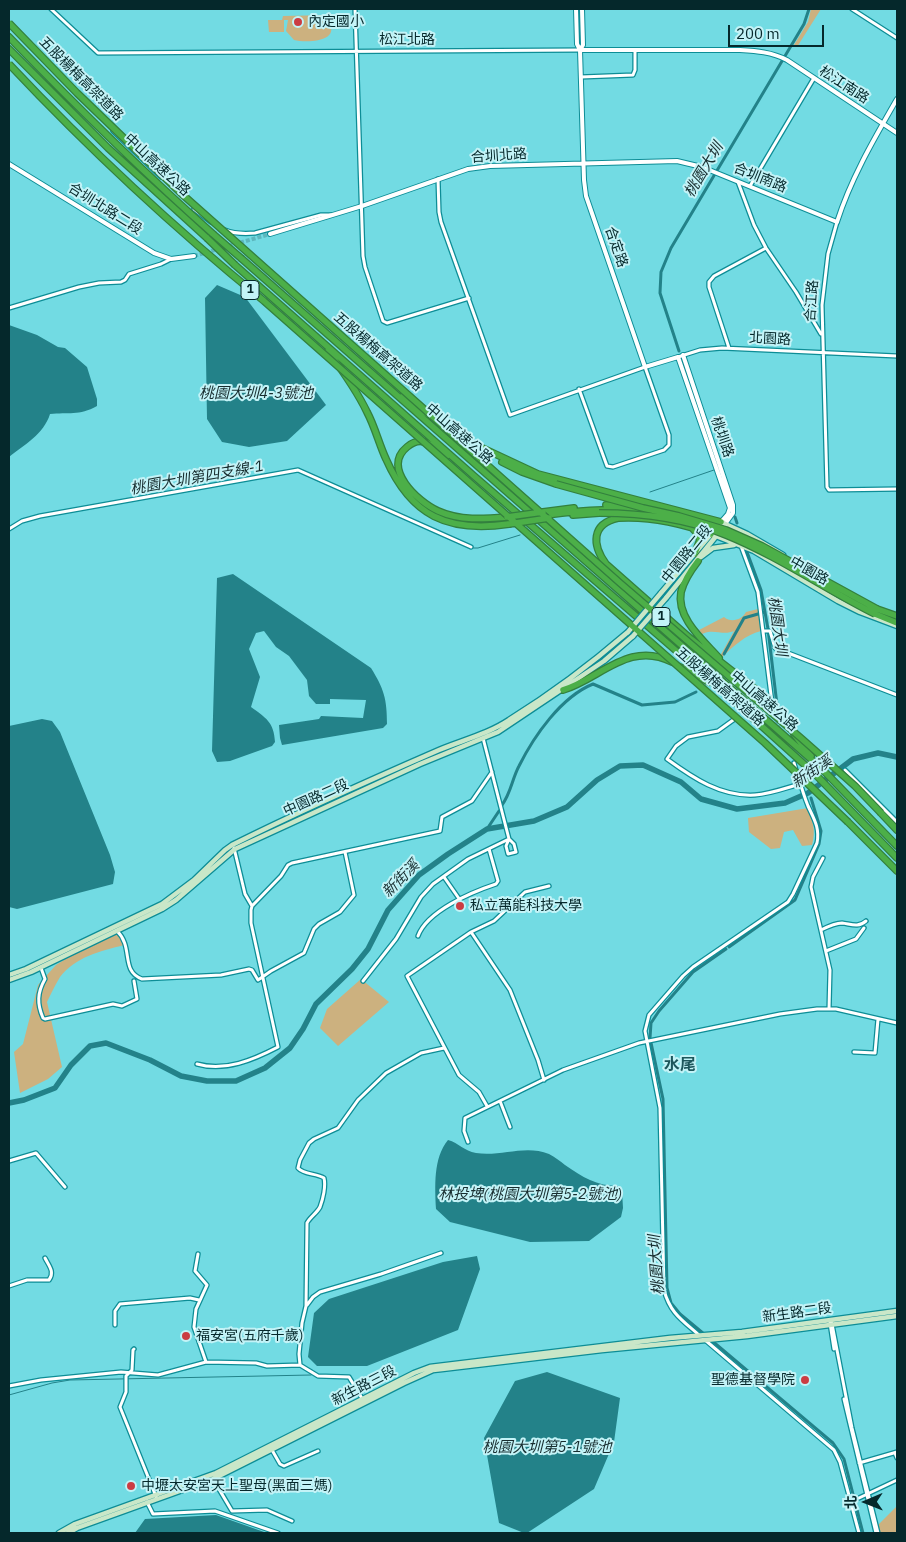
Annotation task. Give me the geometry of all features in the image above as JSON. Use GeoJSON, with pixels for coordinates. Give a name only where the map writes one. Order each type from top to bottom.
{"type":"FeatureCollection","features":[{"type":"Feature","properties":{"kind":"highway","name":"五股楊梅高架道路"},"geometry":{"type":"LineString","coordinates":[[9,24],[77,94],[183,195],[620,583],[666,620],[748,694],[809,745],[855,786],[897,830]]}},
{"type":"Feature","properties":{"kind":"highway","name":"中山高速公路"},"geometry":{"type":"LineString","coordinates":[[9,36],[162,189],[821,768],[897,846]]}},
{"type":"Feature","properties":{"kind":"highway","name":"中山高速公路"},"geometry":{"type":"LineString","coordinates":[[9,49],[108,148],[235,265],[474,476],[717,686],[815,774],[897,858]]}},
{"type":"Feature","properties":{"kind":"highway","name":"五股楊梅高架道路"},"geometry":{"type":"LineString","coordinates":[[9,64],[94,151],[192,240],[264,301],[765,743],[848,822],[897,872]]}},
{"type":"Feature","properties":{"kind":"highway"},"geometry":{"type":"LineString","coordinates":[[321,341],[338,364],[367,412],[386,459],[400,487],[428,509],[442,516],[466,522],[490,523],[584,510],[628,509],[668,516],[718,529]]}},
{"type":"Feature","properties":{"kind":"highway"},"geometry":{"type":"LineString","coordinates":[[378,380],[461,438],[522,472],[556,484],[726,530],[762,546],[856,599],[897,625]]}},
{"type":"Feature","properties":{"kind":"highway"},"geometry":{"type":"LineString","coordinates":[[461,438],[538,474],[723,523]]}},
{"type":"Feature","properties":{"kind":"highway"},"geometry":{"type":"LineString","coordinates":[[474,476],[424,441],[416,442],[401,452],[398,464],[400,475],[408,488],[438,511],[462,518],[508,521],[604,505],[664,508]]}},
{"type":"Feature","properties":{"kind":"highway"},"geometry":{"type":"LineString","coordinates":[[628,509],[713,535]]}},
{"type":"Feature","properties":{"kind":"highway"},"geometry":{"type":"LineString","coordinates":[[547,515],[623,513],[685,522],[725,534],[762,551],[876,612],[897,616]]}},
{"type":"Feature","properties":{"kind":"highway"},"geometry":{"type":"LineString","coordinates":[[660,520],[625,518],[612,519],[606,522],[598,530],[596,536],[597,549],[600,556],[606,564],[691,639],[764,696],[821,768]]}},
{"type":"Feature","properties":{"kind":"highway"},"geometry":{"type":"LineString","coordinates":[[684,525],[693,530],[699,537],[699,544],[695,553]]}},
{"type":"Feature","properties":{"kind":"highway"},"geometry":{"type":"LineString","coordinates":[[698,560],[687,577],[681,594],[683,610],[688,623],[729,669]]}},
{"type":"Feature","properties":{"kind":"highway"},"geometry":{"type":"LineString","coordinates":[[563,690],[572,687],[615,662],[637,656],[661,657],[717,686]]}},
{"type":"Feature","properties":{"kind":"main road","name":"中園路二段"},"geometry":{"type":"LineString","coordinates":[[9,980],[41,968],[162,904],[178,894],[234,847],[294,814],[439,750],[482,736],[519,719],[604,661],[633,636],[666,598],[723,523]]}},
{"type":"Feature","properties":{"kind":"main road","name":"中園路"},"geometry":{"type":"LineString","coordinates":[[723,523],[747,534],[840,588],[897,616]]}},
{"type":"Feature","properties":{"kind":"main road"},"geometry":{"type":"LineString","coordinates":[[718,529],[779,552]]}},
{"type":"Feature","properties":{"kind":"main road","name":"中園路二段"},"geometry":{"type":"LineString","coordinates":[[482,736],[508,721],[582,670],[628,632],[695,553],[713,535]]}},
{"type":"Feature","properties":{"kind":"main road","name":"中園路"},"geometry":{"type":"LineString","coordinates":[[713,535],[754,551],[846,604],[897,625]]}},
{"type":"Feature","properties":{"kind":"main road"},"geometry":{"type":"LineString","coordinates":[[690,566],[713,548],[738,546]]}},
{"type":"Feature","properties":{"kind":"main road","name":"中園路二段"},"geometry":{"type":"LineString","coordinates":[[9,975],[116,929]]}},
{"type":"Feature","properties":{"kind":"main road","name":"新生路二段"},"geometry":{"type":"LineString","coordinates":[[705,1340],[830,1323],[897,1311]]}},
{"type":"Feature","properties":{"kind":"main road","name":"新生路二段"},"geometry":{"type":"LineString","coordinates":[[700,1335],[897,1316]]}},
{"type":"Feature","properties":{"kind":"main road","name":"新生路三段"},"geometry":{"type":"LineString","coordinates":[[59,1533],[75,1524],[212,1479],[272,1450],[414,1373],[430,1367],[700,1335]]}},
{"type":"Feature","properties":{"kind":"main road","name":"新生路三段"},"geometry":{"type":"LineString","coordinates":[[68,1533],[216,1473],[364,1401],[433,1370],[705,1340]]}},
{"type":"Feature","properties":{"kind":"street","name":"松江北路"},"geometry":{"type":"LineString","coordinates":[[51,9],[98,53],[740,50],[760,51],[779,56]]}},
{"type":"Feature","properties":{"kind":"street"},"geometry":{"type":"LineString","coordinates":[[355,9],[363,256],[383,322],[387,323],[470,298]]}},
{"type":"Feature","properties":{"kind":"street","name":"合定路"},"geometry":{"type":"LineString","coordinates":[[576,9],[580,50],[586,196],[669,435],[670,444],[664,450],[613,467],[605,465],[579,389]]}},
{"type":"Feature","properties":{"kind":"street","name":"合定路"},"geometry":{"type":"LineString","coordinates":[[580,50],[583,45],[582,9]]}},
{"type":"Feature","properties":{"kind":"street"},"geometry":{"type":"LineString","coordinates":[[852,9],[897,38]]}},
{"type":"Feature","properties":{"kind":"street"},"geometry":{"type":"LineString","coordinates":[[9,24],[135,154],[207,221],[231,233],[244,234],[321,215],[336,214]]}},
{"type":"Feature","properties":{"kind":"street"},"geometry":{"type":"LineString","coordinates":[[581,78],[633,75],[635,70],[635,50]]}},
{"type":"Feature","properties":{"kind":"street","name":"松江南路"},"geometry":{"type":"LineString","coordinates":[[779,56],[897,133]]}},
{"type":"Feature","properties":{"kind":"street"},"geometry":{"type":"LineString","coordinates":[[750,186],[814,78]]}},
{"type":"Feature","properties":{"kind":"street","name":"合江路"},"geometry":{"type":"LineString","coordinates":[[897,99],[845,196],[828,254],[822,298],[827,488],[829,490],[897,489]]}},
{"type":"Feature","properties":{"kind":"street","name":"合圳南路"},"geometry":{"type":"LineString","coordinates":[[584,164],[676,161],[702,166],[837,222]]}},
{"type":"Feature","properties":{"kind":"street","name":"合圳北路二段"},"geometry":{"type":"LineString","coordinates":[[9,164],[154,253],[171,259]]}},
{"type":"Feature","properties":{"kind":"street","name":"合圳北路"},"geometry":{"type":"LineString","coordinates":[[362,206],[468,169],[490,166],[584,164]]}},
{"type":"Feature","properties":{"kind":"street"},"geometry":{"type":"LineString","coordinates":[[438,179],[441,222],[470,298],[510,415],[645,367]]}},
{"type":"Feature","properties":{"kind":"street"},"geometry":{"type":"LineString","coordinates":[[738,181],[754,225],[766,248],[822,334]]}},
{"type":"Feature","properties":{"kind":"street"},"geometry":{"type":"LineString","coordinates":[[270,234],[362,206]]}},
{"type":"Feature","properties":{"kind":"street"},"geometry":{"type":"LineString","coordinates":[[297,222],[307,223]]}},
{"type":"Feature","properties":{"kind":"street"},"geometry":{"type":"LineString","coordinates":[[729,348],[709,282],[714,276],[766,248]]}},
{"type":"Feature","properties":{"kind":"street"},"geometry":{"type":"LineString","coordinates":[[9,308],[99,283],[121,282],[129,274],[171,259],[194,256]]}},
{"type":"Feature","properties":{"kind":"street","name":"北園路"},"geometry":{"type":"LineString","coordinates":[[645,367],[683,354],[711,348],[897,356]]}},
{"type":"Feature","properties":{"kind":"street","name":"桃圳路"},"geometry":{"type":"LineString","coordinates":[[683,354],[733,505],[733,513],[723,523]]}},
{"type":"Feature","properties":{"kind":"street","name":"桃圳路"},"geometry":{"type":"LineString","coordinates":[[678,357],[730,508],[723,523]]}},
{"type":"Feature","properties":{"kind":"street"},"geometry":{"type":"LineString","coordinates":[[9,529],[24,520],[87,507],[298,470],[471,547]]}},
{"type":"Feature","properties":{"kind":"street"},"geometry":{"type":"LineString","coordinates":[[738,546],[758,592],[772,703]]}},
{"type":"Feature","properties":{"kind":"street"},"geometry":{"type":"LineString","coordinates":[[764,631],[770,631],[774,648],[897,695]]}},
{"type":"Feature","properties":{"kind":"street"},"geometry":{"type":"LineString","coordinates":[[737,718],[718,731],[688,737],[676,746],[667,759],[700,783],[731,793],[757,795],[801,785]]}},
{"type":"Feature","properties":{"kind":"street"},"geometry":{"type":"LineString","coordinates":[[364,981],[396,939],[421,897],[433,884],[468,859],[508,840],[482,736]]}},
{"type":"Feature","properties":{"kind":"street"},"geometry":{"type":"LineString","coordinates":[[700,1335],[674,1313],[667,1303],[664,1290],[660,1108],[645,1031],[649,1015],[683,976],[725,944],[783,906],[793,894],[819,836],[816,822],[807,804],[794,763]]}},
{"type":"Feature","properties":{"kind":"street"},"geometry":{"type":"LineString","coordinates":[[845,770],[897,822]]}},
{"type":"Feature","properties":{"kind":"street"},"geometry":{"type":"LineString","coordinates":[[197,1064],[205,1066],[236,1064],[252,1060],[278,1047],[262,976],[251,910],[252,906],[277,881],[288,866],[440,831],[442,817],[472,801],[492,772]]}},
{"type":"Feature","properties":{"kind":"street"},"geometry":{"type":"LineString","coordinates":[[234,847],[245,894],[252,906]]}},
{"type":"Feature","properties":{"kind":"street"},"geometry":{"type":"LineString","coordinates":[[418,936],[421,926],[431,918],[474,892],[496,884],[498,881],[490,849]]}},
{"type":"Feature","properties":{"kind":"street"},"geometry":{"type":"LineString","coordinates":[[116,929],[124,940],[130,971],[136,976],[142,978],[221,975],[249,969],[252,970],[258,980],[304,952],[308,948],[314,929],[340,912],[354,895],[345,852]]}},
{"type":"Feature","properties":{"kind":"street"},"geometry":{"type":"LineString","coordinates":[[823,858],[813,877],[811,887],[831,976],[829,1009]]}},
{"type":"Feature","properties":{"kind":"street"},"geometry":{"type":"LineString","coordinates":[[444,876],[460,900]]}},
{"type":"Feature","properties":{"kind":"street"},"geometry":{"type":"LineString","coordinates":[[487,1106],[479,1092],[459,1076],[407,976],[471,932],[494,921],[525,892],[549,886]]}},
{"type":"Feature","properties":{"kind":"street"},"geometry":{"type":"LineString","coordinates":[[821,930],[839,924],[852,926],[861,924],[866,920]]}},
{"type":"Feature","properties":{"kind":"street"},"geometry":{"type":"LineString","coordinates":[[826,951],[856,939],[864,928]]}},
{"type":"Feature","properties":{"kind":"street"},"geometry":{"type":"LineString","coordinates":[[471,932],[510,990],[544,1080]]}},
{"type":"Feature","properties":{"kind":"street"},"geometry":{"type":"LineString","coordinates":[[41,968],[44,979],[39,988],[38,997],[41,1013],[45,1019],[113,1004],[122,1006],[137,999],[134,981]]}},
{"type":"Feature","properties":{"kind":"street"},"geometry":{"type":"LineString","coordinates":[[468,1142],[464,1131],[465,1118],[500,1100],[593,1059],[647,1042],[780,1014],[829,1009],[897,1023]]}},
{"type":"Feature","properties":{"kind":"street"},"geometry":{"type":"LineString","coordinates":[[854,1052],[875,1053],[878,1019]]}},
{"type":"Feature","properties":{"kind":"street"},"geometry":{"type":"LineString","coordinates":[[300,1365],[302,1322],[306,1306],[307,1223],[309,1218],[319,1208],[325,1182],[321,1176],[301,1171],[298,1168],[300,1160],[309,1143],[338,1128],[358,1100],[386,1073],[421,1053],[444,1048]]}},
{"type":"Feature","properties":{"kind":"street"},"geometry":{"type":"LineString","coordinates":[[500,1100],[510,1127]]}},
{"type":"Feature","properties":{"kind":"street"},"geometry":{"type":"LineString","coordinates":[[9,1161],[36,1153],[66,1187]]}},
{"type":"Feature","properties":{"kind":"street"},"geometry":{"type":"LineString","coordinates":[[306,1306],[312,1297],[320,1292],[381,1274],[441,1253]]}},
{"type":"Feature","properties":{"kind":"street"},"geometry":{"type":"LineString","coordinates":[[198,1254],[195,1271],[207,1285],[196,1309],[194,1328],[206,1362]]}},
{"type":"Feature","properties":{"kind":"street"},"geometry":{"type":"LineString","coordinates":[[9,1286],[27,1280],[49,1280],[51,1269],[45,1258]]}},
{"type":"Feature","properties":{"kind":"street"},"geometry":{"type":"LineString","coordinates":[[115,1325],[115,1310],[120,1304],[190,1298],[199,1300]]}},
{"type":"Feature","properties":{"kind":"street"},"geometry":{"type":"LineString","coordinates":[[830,1323],[849,1427],[860,1462],[877,1533]]}},
{"type":"Feature","properties":{"kind":"street"},"geometry":{"type":"LineString","coordinates":[[705,1340],[834,1450],[840,1462],[859,1533]]}},
{"type":"Feature","properties":{"kind":"street"},"geometry":{"type":"LineString","coordinates":[[134,1349],[132,1350],[132,1370],[126,1376],[126,1392],[120,1407],[156,1497]]}},
{"type":"Feature","properties":{"kind":"street"},"geometry":{"type":"LineString","coordinates":[[9,1386],[75,1376],[129,1372],[158,1375],[206,1362],[267,1366],[300,1365],[318,1376],[349,1377],[364,1401]]}},
{"type":"Feature","properties":{"kind":"street"},"geometry":{"type":"LineString","coordinates":[[272,1450],[280,1464],[284,1466],[318,1451]]}},
{"type":"Feature","properties":{"kind":"street"},"geometry":{"type":"LineString","coordinates":[[860,1462],[896,1452],[897,1458]]}},
{"type":"Feature","properties":{"kind":"street"},"geometry":{"type":"LineString","coordinates":[[212,1479],[232,1512],[267,1510],[292,1521]]}},
{"type":"Feature","properties":{"kind":"street"},"geometry":{"type":"LineString","coordinates":[[859,1498],[897,1480]]}},
{"type":"Feature","properties":{"kind":"street"},"geometry":{"type":"LineString","coordinates":[[148,1502],[153,1514],[215,1511],[278,1533]]}},
{"type":"Feature","properties":{"kind":"shaded area"},"geometry":{"type":"Polygon","coordinates":[[[811,9],[821,9],[797,47],[794,45],[808,22],[811,9]]]}},
{"type":"Feature","properties":{"kind":"shaded area"},"geometry":{"type":"Polygon","coordinates":[[[330,15],[330,19],[327,19],[331,32],[327,37],[315,41],[294,40],[286,31],[288,20],[284,20],[284,32],[269,32],[268,20],[282,20],[283,16],[330,15]]]}},
{"type":"Feature","properties":{"kind":"shaded area"},"geometry":{"type":"Polygon","coordinates":[[[758,609],[761,631],[745,638],[722,657],[720,656],[734,631],[726,633],[706,632],[702,634],[699,630],[724,617],[736,620],[746,612],[758,609]]]}},
{"type":"Feature","properties":{"kind":"shaded area"},"geometry":{"type":"Polygon","coordinates":[[[808,808],[814,835],[812,845],[802,846],[793,830],[784,832],[780,848],[771,849],[749,832],[748,818],[808,808]]]}},
{"type":"Feature","properties":{"kind":"shaded area"},"geometry":{"type":"Polygon","coordinates":[[[117,933],[122,937],[124,945],[98,952],[73,964],[60,977],[47,1002],[62,1067],[48,1079],[20,1093],[14,1052],[23,1044],[38,985],[56,965],[117,933]]]}},
{"type":"Feature","properties":{"kind":"shaded area"},"geometry":{"type":"Polygon","coordinates":[[[361,979],[389,1002],[338,1046],[320,1028],[327,1009],[361,979]]]}},
{"type":"Feature","properties":{"kind":"shaded area"},"geometry":{"type":"Polygon","coordinates":[[[897,1506],[897,1532],[880,1533],[878,1525],[897,1506]]]}},
{"type":"Feature","properties":{"kind":"water","name":"桃園大圳4-3號池"},"geometry":{"type":"Polygon","coordinates":[[[217,285],[245,297],[326,405],[287,441],[249,447],[222,442],[207,419],[205,298],[217,285]]]}},
{"type":"Feature","properties":{"kind":"water"},"geometry":{"type":"Polygon","coordinates":[[[9,325],[37,335],[58,347],[65,348],[87,367],[97,399],[97,406],[79,412],[50,414],[38,433],[9,457],[9,325]]]}},
{"type":"Feature","properties":{"kind":"water"},"geometry":{"type":"Polygon","coordinates":[[[233,574],[371,668],[384,694],[387,724],[383,728],[282,745],[279,725],[319,719],[321,716],[363,718],[366,700],[330,699],[330,704],[316,704],[309,696],[307,680],[289,656],[276,647],[264,631],[256,633],[249,649],[260,677],[251,707],[271,725],[275,742],[272,746],[230,761],[217,762],[212,751],[217,578],[233,574]]]}},
{"type":"Feature","properties":{"kind":"water"},"geometry":{"type":"Polygon","coordinates":[[[42,719],[52,721],[60,732],[110,855],[115,872],[113,884],[17,909],[9,907],[9,726],[42,719]]]}},
{"type":"Feature","properties":{"kind":"water","name":"林投埤(桃園大圳第5-2號池)"},"geometry":{"type":"Polygon","coordinates":[[[448,1140],[468,1151],[476,1153],[531,1150],[549,1154],[590,1180],[610,1186],[618,1186],[622,1191],[623,1208],[621,1217],[589,1241],[530,1242],[450,1222],[436,1209],[435,1191],[437,1164],[443,1147],[448,1140]]]}},
{"type":"Feature","properties":{"kind":"water"},"geometry":{"type":"Polygon","coordinates":[[[477,1256],[480,1269],[458,1330],[367,1366],[317,1366],[308,1357],[314,1313],[329,1299],[443,1262],[477,1256]]]}},
{"type":"Feature","properties":{"kind":"water","name":"桃園大圳第5-1號池"},"geometry":{"type":"Polygon","coordinates":[[[547,1372],[620,1398],[614,1442],[594,1489],[527,1533],[524,1533],[499,1523],[484,1438],[515,1381],[547,1372]]]}},
{"type":"Feature","properties":{"kind":"water"},"geometry":{"type":"Polygon","coordinates":[[[216,1515],[267,1533],[135,1533],[145,1519],[216,1515]]]}},
{"type":"Feature","properties":{"kind":"waterway","name":"桃園大圳"},"geometry":{"type":"LineString","coordinates":[[679,351],[660,293],[661,272],[671,248],[804,24],[809,9]]}},
{"type":"Feature","properties":{"kind":"waterway"},"geometry":{"type":"LineString","coordinates":[[650,492],[714,470]]}},
{"type":"Feature","properties":{"kind":"waterway","name":"桃園大圳第四支線-1"},"geometry":{"type":"LineString","coordinates":[[296,471],[327,485]]}},
{"type":"Feature","properties":{"kind":"waterway","name":"桃園大圳"},"geometry":{"type":"LineString","coordinates":[[735,517],[737,523]]}},
{"type":"Feature","properties":{"kind":"waterway","name":"桃園大圳第四支線-1"},"geometry":{"type":"LineString","coordinates":[[471,548],[478,548],[520,535]]}},
{"type":"Feature","properties":{"kind":"waterway","name":"桃園大圳"},"geometry":{"type":"LineString","coordinates":[[747,552],[761,590],[768,629],[777,705]]}},
{"type":"Feature","properties":{"kind":"waterway"},"geometry":{"type":"LineString","coordinates":[[724,654],[744,618],[765,612]]}},
{"type":"Feature","properties":{"kind":"waterway"},"geometry":{"type":"LineString","coordinates":[[502,805],[532,742],[559,708],[581,690],[593,684],[642,705],[675,702],[696,692]]}},
{"type":"Feature","properties":{"kind":"waterway","name":"新街溪"},"geometry":{"type":"LineString","coordinates":[[9,1103],[24,1100],[55,1088],[71,1065],[90,1046],[106,1043],[150,1060],[181,1076],[207,1081],[236,1081],[265,1068],[290,1048],[303,1029],[316,1004],[352,969],[368,949],[388,910],[419,875],[487,829],[534,821],[567,807],[597,780],[620,766],[643,765],[681,782],[701,799],[737,809],[785,803],[808,793],[853,759],[878,753],[897,757]]}},
{"type":"Feature","properties":{"kind":"waterway","name":"桃園大圳"},"geometry":{"type":"LineString","coordinates":[[729,947],[795,900],[819,844],[821,831],[811,798]]}},
{"type":"Feature","properties":{"kind":"waterway"},"geometry":{"type":"LineString","coordinates":[[487,829],[499,811]]}},
{"type":"Feature","properties":{"kind":"waterway","name":"桃園大圳"},"geometry":{"type":"LineString","coordinates":[[704,1334],[680,1314],[671,1303],[667,1288],[663,1099],[650,1038],[651,1023],[659,1011],[693,972],[726,949]]}},
{"type":"Feature","properties":{"kind":"waterway","name":"桃園大圳"},"geometry":{"type":"LineString","coordinates":[[711,1340],[833,1443],[844,1459],[863,1533]]}},
{"type":"Feature","properties":{"kind":"waterway"},"geometry":{"type":"LineString","coordinates":[[9,1395],[70,1380],[311,1375]]}},
{"type":"Feature","properties":{"kind":"tunnel"},"geometry":{"type":"LineString","coordinates":[[194,256],[270,234]]}},
{"type":"Feature","properties":{"kind":"tunnel"},"geometry":{"type":"LineString","coordinates":[[775,717],[780,730]]}},
{"type":"Feature","properties":{"kind":"tunnel"},"geometry":{"type":"LineString","coordinates":[[783,736],[788,748]]}},
{"type":"Feature","properties":{"kind":"place","name":"內定國小"},"geometry":{"type":"Point","coordinates":[298,22]}},
{"type":"Feature","properties":{"kind":"place","name":"私立萬能科技大學"},"geometry":{"type":"Point","coordinates":[460,906]}},
{"type":"Feature","properties":{"kind":"place","name":"福安宮(五府千歲)"},"geometry":{"type":"Point","coordinates":[186,1336]}},
{"type":"Feature","properties":{"kind":"place","name":"聖德基督學院"},"geometry":{"type":"Point","coordinates":[805,1380]}},
{"type":"Feature","properties":{"kind":"place","name":"中壢太安宮天上聖母(黑面三媽)"},"geometry":{"type":"Point","coordinates":[131,1486]}},
{"type":"Feature","properties":{"kind":"district","name":"水尾"},"geometry":{"type":"Point","coordinates":[680,1065]}}]}
